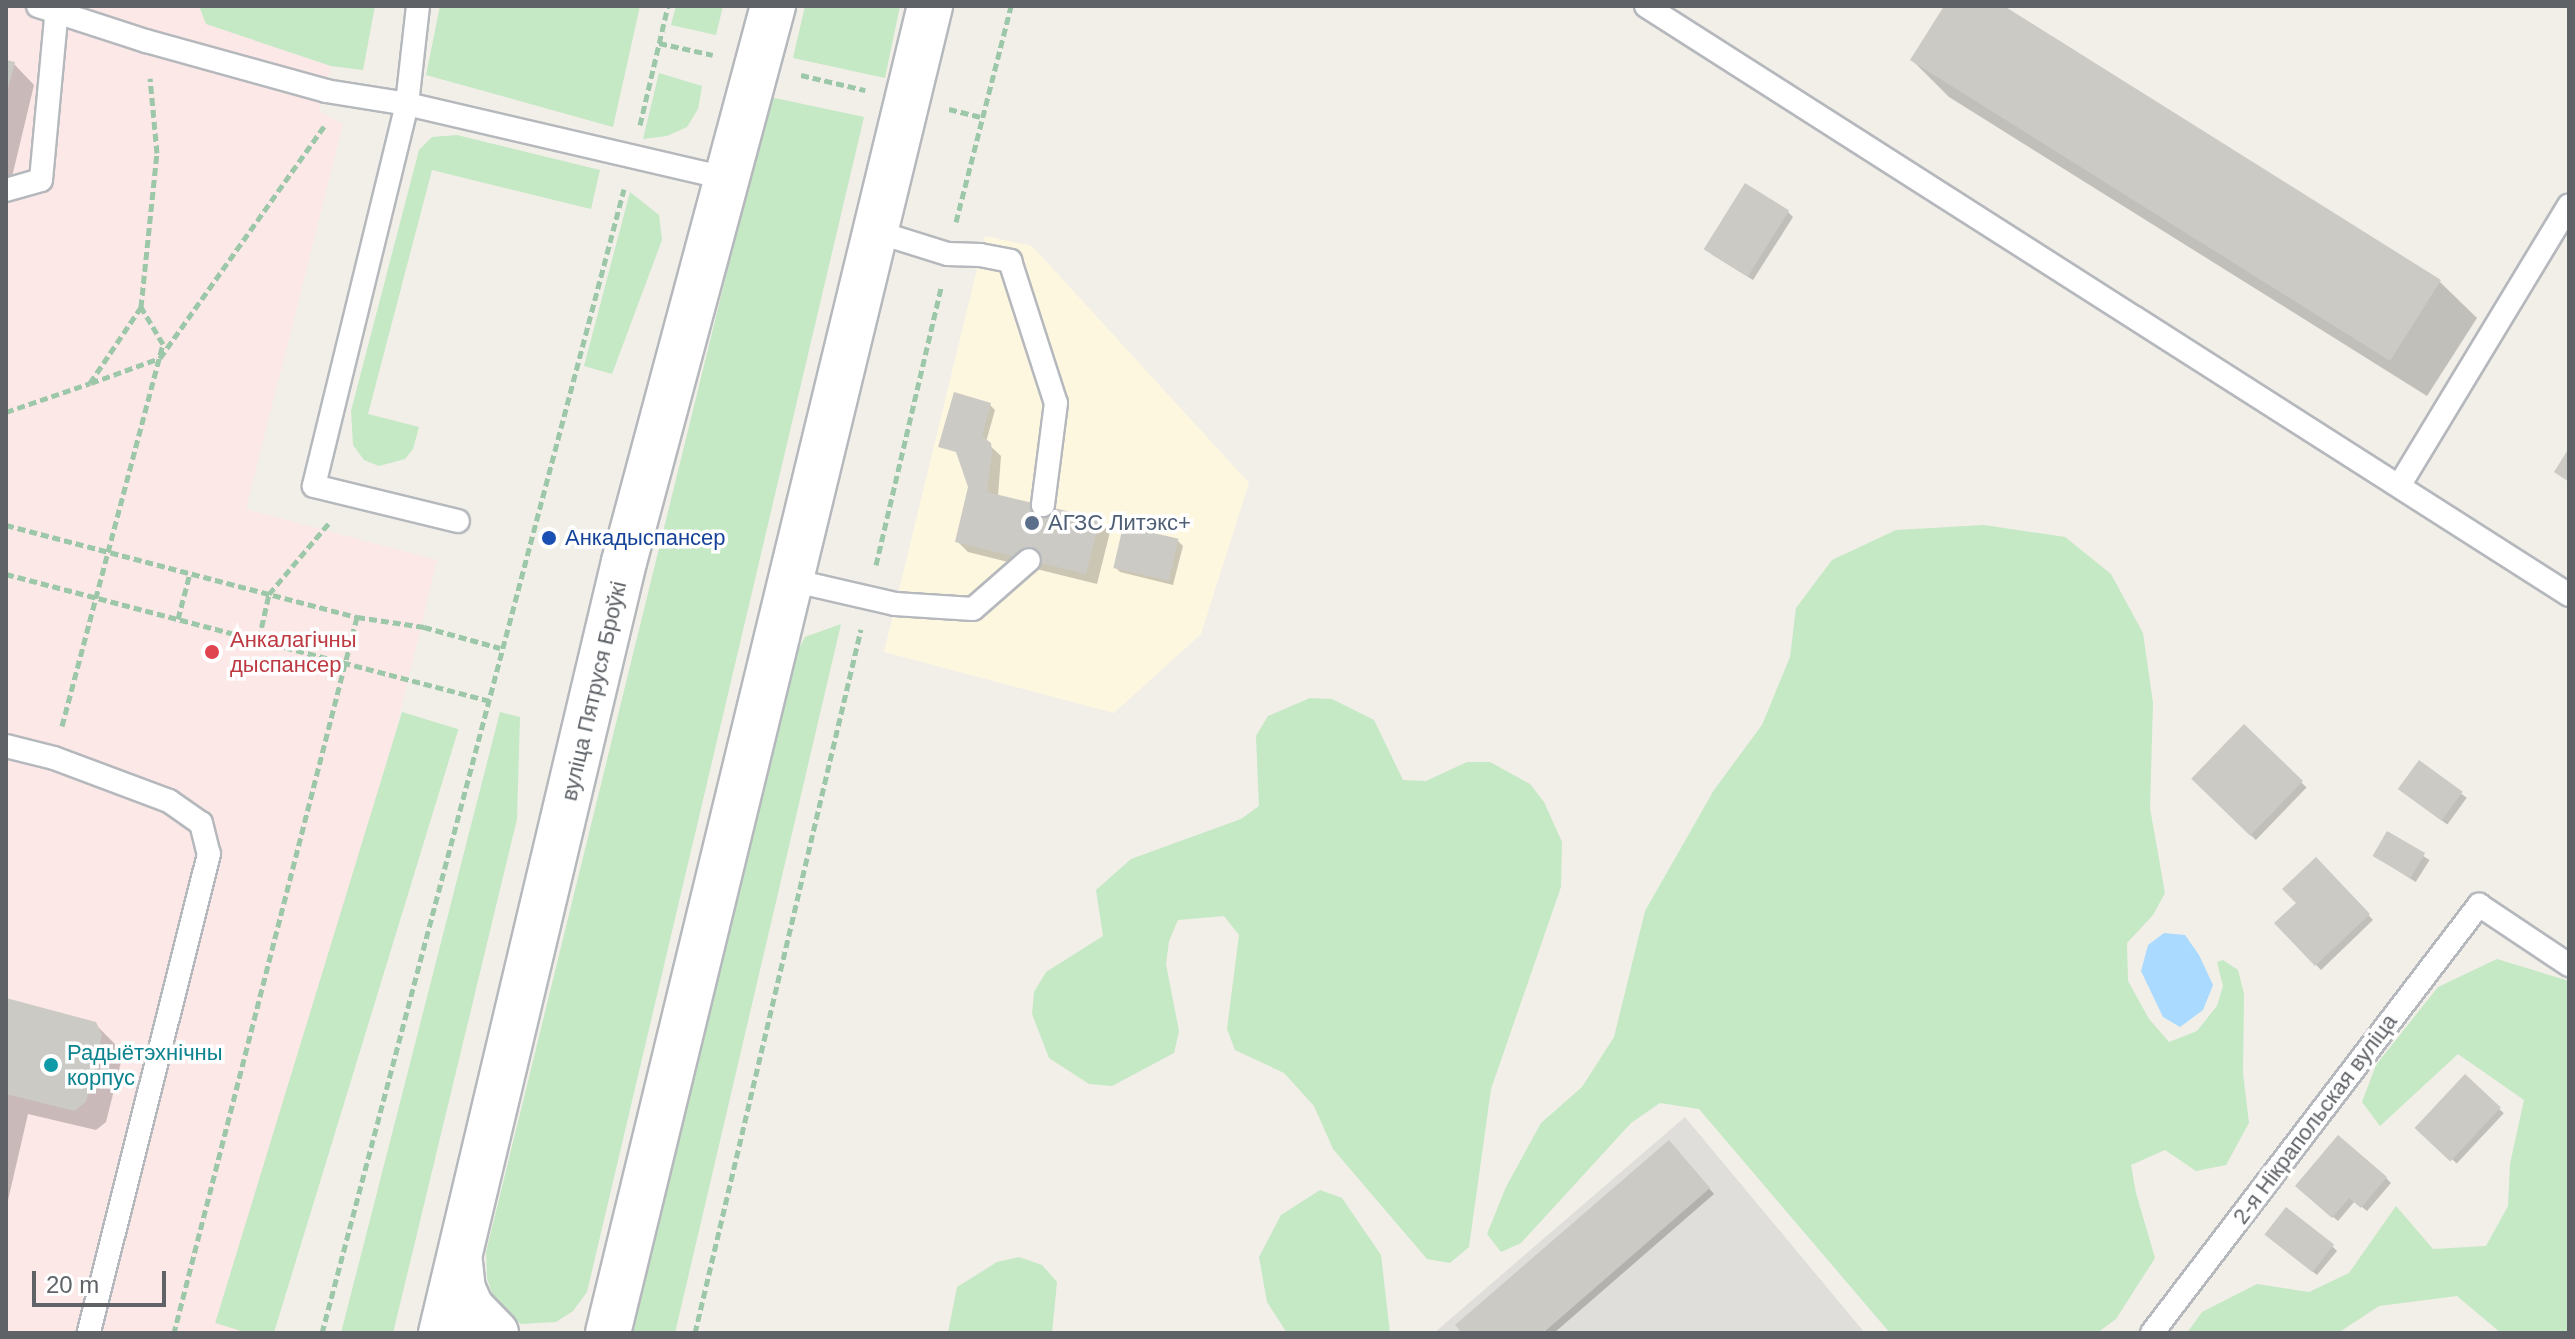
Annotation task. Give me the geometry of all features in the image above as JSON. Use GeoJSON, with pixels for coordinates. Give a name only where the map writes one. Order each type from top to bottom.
{"type":"FeatureCollection","features":[{"type":"Feature","properties":{"kind":"main road","name":"вуліца Пятруся Броўкі"},"geometry":{"type":"LineString","coordinates":[[441,1333],[624,562],[773,6]]}},
{"type":"Feature","properties":{"kind":"main road"},"geometry":{"type":"LineString","coordinates":[[608,1333],[930,6]]}},
{"type":"Feature","properties":{"kind":"main road"},"geometry":{"type":"LineString","coordinates":[[461,1251],[460,1271],[467,1298],[483,1322],[496,1333]]}},
{"type":"Feature","properties":{"kind":"main road"},"geometry":{"type":"LineString","coordinates":[[584,1333],[609,1309],[618,1290]]}},
{"type":"Feature","properties":{"kind":"lane"},"geometry":{"type":"LineString","coordinates":[[418,6],[407,104],[314,486],[458,521]]}},
{"type":"Feature","properties":{"kind":"lane"},"geometry":{"type":"LineString","coordinates":[[1646,6],[2569,595]]}},
{"type":"Feature","properties":{"kind":"lane"},"geometry":{"type":"LineString","coordinates":[[6,190],[41,180],[51,9],[146,41],[349,95],[407,104],[729,179]]}},
{"type":"Feature","properties":{"kind":"lane"},"geometry":{"type":"LineString","coordinates":[[2399,486],[2569,205]]}},
{"type":"Feature","properties":{"kind":"lane"},"geometry":{"type":"LineString","coordinates":[[874,231],[948,254],[980,255],[1010,261],[1056,403],[1043,505]]}},
{"type":"Feature","properties":{"kind":"lane"},"geometry":{"type":"LineString","coordinates":[[791,580],[895,604],[973,609],[1029,560]]}},
{"type":"Feature","properties":{"kind":"lane"},"geometry":{"type":"LineString","coordinates":[[6,746],[54,758],[169,801],[201,823],[209,854],[89,1333]]}},
{"type":"Feature","properties":{"kind":"lane","name":"2-я Нікрапольская вуліца"},"geometry":{"type":"LineString","coordinates":[[2152,1333],[2479,905],[2569,965]]}},
{"type":"Feature","properties":{"kind":"path"},"geometry":{"type":"LineString","coordinates":[[322,1333],[489,701],[500,648],[633,155],[668,6]]}},
{"type":"Feature","properties":{"kind":"path"},"geometry":{"type":"LineString","coordinates":[[695,1333],[948,254],[1011,6]]}},
{"type":"Feature","properties":{"kind":"path"},"geometry":{"type":"LineString","coordinates":[[90,383],[141,307],[157,153],[146,41]]}},
{"type":"Feature","properties":{"kind":"path"},"geometry":{"type":"LineString","coordinates":[[659,43],[982,117]]}},
{"type":"Feature","properties":{"kind":"path"},"geometry":{"type":"LineString","coordinates":[[6,412],[160,358],[349,95]]}},
{"type":"Feature","properties":{"kind":"path"},"geometry":{"type":"LineString","coordinates":[[54,758],[163,344],[141,307]]}},
{"type":"Feature","properties":{"kind":"path"},"geometry":{"type":"LineString","coordinates":[[259,639],[269,594],[355,496]]}},
{"type":"Feature","properties":{"kind":"path"},"geometry":{"type":"LineString","coordinates":[[178,619],[190,573]]}},
{"type":"Feature","properties":{"kind":"path"},"geometry":{"type":"LineString","coordinates":[[6,574],[489,701]]}},
{"type":"Feature","properties":{"kind":"path"},"geometry":{"type":"LineString","coordinates":[[357,617],[424,627],[500,648]]}},
{"type":"Feature","properties":{"kind":"shaded area","name":"Анкалагічны дыспансер"},"geometry":{"type":"Polygon","coordinates":[[[6,6],[199,6],[206,24],[331,66],[319,111],[343,124],[246,509],[437,560],[251,1333],[6,1333],[6,6]]]}},
{"type":"Feature","properties":{"kind":"shaded area"},"geometry":{"type":"Polygon","coordinates":[[[985,236],[1032,246],[1249,483],[1201,634],[1114,713],[884,652],[985,236]]]}},
{"type":"Feature","properties":{"kind":"shaded area"},"geometry":{"type":"Polygon","coordinates":[[[1685,1117],[1865,1333],[1434,1333],[1685,1117]]]}},
{"type":"Feature","properties":{"kind":"green space"},"geometry":{"type":"Polygon","coordinates":[[[199,6],[375,6],[363,70],[331,66],[206,24],[199,6]]]}},
{"type":"Feature","properties":{"kind":"green space"},"geometry":{"type":"Polygon","coordinates":[[[440,6],[640,6],[613,127],[426,75],[440,6]]]}},
{"type":"Feature","properties":{"kind":"green space"},"geometry":{"type":"Polygon","coordinates":[[[676,6],[723,6],[716,35],[671,25],[676,6]]]}},
{"type":"Feature","properties":{"kind":"green space"},"geometry":{"type":"Polygon","coordinates":[[[805,6],[900,6],[885,78],[793,58],[805,6]]]}},
{"type":"Feature","properties":{"kind":"green space"},"geometry":{"type":"Polygon","coordinates":[[[659,73],[702,86],[698,109],[687,127],[667,136],[643,139],[659,73]]]}},
{"type":"Feature","properties":{"kind":"green space"},"geometry":{"type":"Polygon","coordinates":[[[770,97],[864,117],[587,1292],[573,1311],[556,1322],[521,1324],[495,1302],[487,1278],[486,1252],[770,97]]]}},
{"type":"Feature","properties":{"kind":"green space"},"geometry":{"type":"Polygon","coordinates":[[[457,135],[600,170],[591,209],[432,170],[368,414],[419,427],[413,449],[405,459],[379,466],[364,460],[353,445],[351,411],[419,150],[432,137],[457,135]]]}},
{"type":"Feature","properties":{"kind":"green space"},"geometry":{"type":"Polygon","coordinates":[[[630,192],[659,215],[662,240],[612,374],[584,366],[630,192]]]}},
{"type":"Feature","properties":{"kind":"green space"},"geometry":{"type":"Polygon","coordinates":[[[1984,525],[2065,537],[2111,574],[2143,633],[2153,703],[2150,808],[2165,893],[2153,915],[2127,943],[2128,981],[2149,1019],[2169,1042],[2197,1031],[2217,1006],[2223,986],[2217,962],[2223,960],[2238,970],[2244,994],[2243,1073],[2249,1123],[2226,1165],[2196,1171],[2165,1150],[2131,1165],[2155,1258],[2116,1319],[2097,1333],[1890,1333],[1699,1109],[1660,1103],[1631,1123],[1521,1243],[1501,1252],[1487,1234],[1506,1187],[1541,1123],[1582,1087],[1614,1037],[1645,911],[1714,790],[1762,725],[1790,657],[1796,608],[1832,560],[1896,530],[1984,525]]]}},
{"type":"Feature","properties":{"kind":"green space"},"geometry":{"type":"Polygon","coordinates":[[[841,624],[675,1333],[630,1333],[790,666],[805,637],[841,624]]]}},
{"type":"Feature","properties":{"kind":"green space"},"geometry":{"type":"Polygon","coordinates":[[[1310,698],[1332,699],[1374,720],[1403,780],[1426,781],[1467,762],[1490,762],[1530,784],[1544,802],[1562,842],[1561,887],[1491,1089],[1469,1247],[1450,1263],[1427,1259],[1333,1149],[1314,1106],[1284,1073],[1235,1050],[1227,1029],[1239,935],[1224,916],[1178,920],[1169,941],[1166,964],[1179,1031],[1174,1053],[1112,1086],[1089,1084],[1049,1058],[1032,1014],[1034,992],[1046,972],[1103,936],[1096,890],[1131,859],[1241,819],[1259,806],[1256,736],[1268,716],[1310,698]]]}},
{"type":"Feature","properties":{"kind":"green space"},"geometry":{"type":"Polygon","coordinates":[[[402,712],[458,729],[274,1333],[248,1333],[215,1323],[402,712]]]}},
{"type":"Feature","properties":{"kind":"green space"},"geometry":{"type":"Polygon","coordinates":[[[500,712],[520,717],[517,819],[393,1333],[341,1333],[500,712]]]}},
{"type":"Feature","properties":{"kind":"green space"},"geometry":{"type":"Polygon","coordinates":[[[2497,959],[2569,981],[2569,1333],[2501,1333],[2457,1296],[2379,1306],[2338,1333],[2187,1333],[2202,1312],[2257,1284],[2309,1292],[2349,1273],[2396,1206],[2433,1249],[2486,1246],[2508,1206],[2510,1164],[2524,1100],[2458,1054],[2380,1126],[2362,1102],[2376,1065],[2438,987],[2497,959]]]}},
{"type":"Feature","properties":{"kind":"green space"},"geometry":{"type":"Polygon","coordinates":[[[1320,1190],[1342,1198],[1381,1255],[1390,1333],[1287,1333],[1267,1302],[1259,1257],[1281,1215],[1320,1190]]]}},
{"type":"Feature","properties":{"kind":"green space"},"geometry":{"type":"Polygon","coordinates":[[[1019,1257],[1042,1265],[1057,1282],[1052,1333],[948,1333],[957,1287],[997,1262],[1019,1257]]]}},
{"type":"Feature","properties":{"kind":"water"},"geometry":{"type":"Polygon","coordinates":[[[2164,933],[2185,935],[2199,955],[2213,985],[2203,1010],[2180,1027],[2163,1017],[2141,971],[2148,945],[2164,933]]]}},
{"type":"Feature","properties":{"kind":"building"},"geometry":{"type":"Polygon","coordinates":[[[1944,6],[2004,6],[2441,280],[2390,361],[1910,60],[1944,6]]]}},
{"type":"Feature","properties":{"kind":"building"},"geometry":{"type":"Polygon","coordinates":[[[6,60],[15,62],[7,93],[6,92],[6,60]]]}},
{"type":"Feature","properties":{"kind":"building"},"geometry":{"type":"Polygon","coordinates":[[[1745,183],[1789,211],[1748,277],[1704,249],[1745,183]]]}},
{"type":"Feature","properties":{"kind":"building"},"geometry":{"type":"Polygon","coordinates":[[[954,392],[991,403],[982,436],[991,443],[992,452],[987,492],[1100,519],[1086,574],[955,542],[968,487],[956,452],[938,447],[954,392]]]}},
{"type":"Feature","properties":{"kind":"building"},"geometry":{"type":"Polygon","coordinates":[[[2569,448],[2569,482],[2554,472],[2569,448]]]}},
{"type":"Feature","properties":{"kind":"building"},"geometry":{"type":"Polygon","coordinates":[[[1123,526],[1179,539],[1169,581],[1113,568],[1123,526]]]}},
{"type":"Feature","properties":{"kind":"building"},"geometry":{"type":"Polygon","coordinates":[[[2244,724],[2303,781],[2250,836],[2191,779],[2244,724]]]}},
{"type":"Feature","properties":{"kind":"building"},"geometry":{"type":"Polygon","coordinates":[[[2419,760],[2463,792],[2442,821],[2398,789],[2419,760]]]}},
{"type":"Feature","properties":{"kind":"building"},"geometry":{"type":"Polygon","coordinates":[[[2387,831],[2425,853],[2411,878],[2372,856],[2387,831]]]}},
{"type":"Feature","properties":{"kind":"building"},"geometry":{"type":"Polygon","coordinates":[[[2316,857],[2370,914],[2315,966],[2274,923],[2296,903],[2282,889],[2316,857]]]}},
{"type":"Feature","properties":{"kind":"building","name":"Радыётэхнічны корпус"},"geometry":{"type":"Polygon","coordinates":[[[6,998],[96,1022],[102,1035],[86,1102],[74,1111],[6,1094],[6,998]]]}},
{"type":"Feature","properties":{"kind":"building"},"geometry":{"type":"Polygon","coordinates":[[[2465,1074],[2501,1107],[2450,1162],[2415,1128],[2465,1074]]]}},
{"type":"Feature","properties":{"kind":"building"},"geometry":{"type":"Polygon","coordinates":[[[2338,1135],[2387,1177],[2361,1208],[2349,1198],[2332,1218],[2295,1186],[2338,1135]]]}},
{"type":"Feature","properties":{"kind":"building"},"geometry":{"type":"Polygon","coordinates":[[[1669,1140],[1710,1188],[1543,1333],[1462,1333],[1455,1325],[1669,1140]]]}},
{"type":"Feature","properties":{"kind":"building"},"geometry":{"type":"Polygon","coordinates":[[[2286,1207],[2334,1245],[2313,1272],[2264,1235],[2286,1207]]]}},
{"type":"Feature","properties":{"kind":"place","name":"АГЗС Литэкс+"},"geometry":{"type":"Point","coordinates":[1032,523]}},
{"type":"Feature","properties":{"kind":"place","name":"Анкадыспансер"},"geometry":{"type":"Point","coordinates":[549,538]}},
{"type":"Feature","properties":{"kind":"place","name":"Анкалагічны дыспансер"},"geometry":{"type":"Point","coordinates":[212,652]}},
{"type":"Feature","properties":{"kind":"place","name":"Радыётэхнічны корпус"},"geometry":{"type":"Point","coordinates":[51,1065]}}]}
